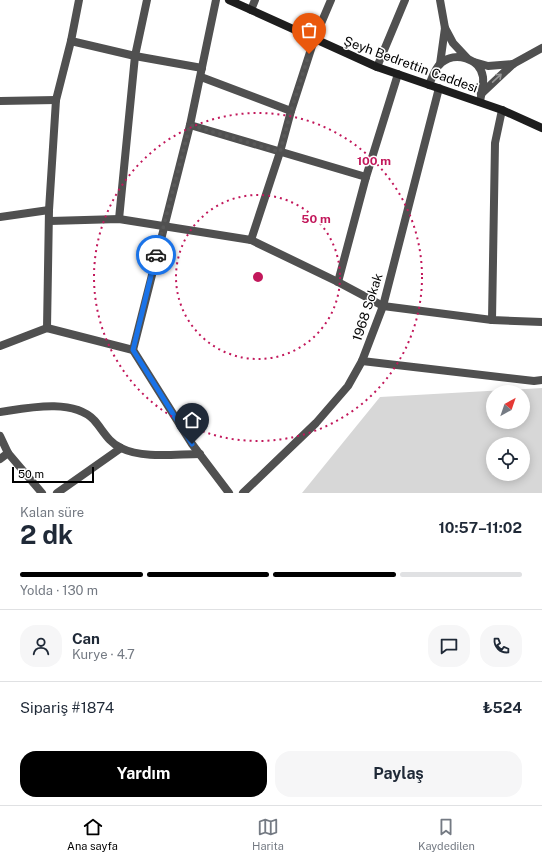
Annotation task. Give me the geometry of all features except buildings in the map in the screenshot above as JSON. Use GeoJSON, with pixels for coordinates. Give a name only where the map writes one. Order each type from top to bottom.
{"type":"FeatureCollection","features":[{"type":"Feature","properties":{"kind":"main road","name":"Şeyh Bedrettin Caddesi"},"geometry":{"type":"LineString","coordinates":[[229,0],[377,68],[439,88],[480,98],[502,110],[542,128]]}},
{"type":"Feature","properties":{"kind":"street"},"geometry":{"type":"LineString","coordinates":[[47,328],[50,222],[49,210],[56,100],[71,41],[79,0]]}},
{"type":"Feature","properties":{"kind":"street"},"geometry":{"type":"LineString","coordinates":[[119,219],[135,56],[147,0]]}},
{"type":"Feature","properties":{"kind":"street"},"geometry":{"type":"LineString","coordinates":[[133,350],[190,125],[216,0]]}},
{"type":"Feature","properties":{"kind":"street"},"geometry":{"type":"LineString","coordinates":[[251,10],[255,0]]}},
{"type":"Feature","properties":{"kind":"street"},"geometry":{"type":"LineString","coordinates":[[251,240],[280,152],[291,111],[314,40],[331,0]]}},
{"type":"Feature","properties":{"kind":"street"},"geometry":{"type":"LineString","coordinates":[[377,68],[405,0]]}},
{"type":"Feature","properties":{"kind":"street"},"geometry":{"type":"LineString","coordinates":[[440,0],[445,28],[453,43],[470,60],[483,77],[480,98]]}},
{"type":"Feature","properties":{"kind":"street"},"geometry":{"type":"LineString","coordinates":[[429,85],[440,64],[445,28]]}},
{"type":"Feature","properties":{"kind":"street"},"geometry":{"type":"LineString","coordinates":[[71,41],[135,56],[202,68]]}},
{"type":"Feature","properties":{"kind":"street"},"geometry":{"type":"LineString","coordinates":[[480,98],[514,64],[542,48]]}},
{"type":"Feature","properties":{"kind":"street"},"geometry":{"type":"LineString","coordinates":[[440,64],[448,59],[456,57],[488,66],[514,64]]}},
{"type":"Feature","properties":{"kind":"street"},"geometry":{"type":"LineString","coordinates":[[338,282],[366,178],[398,74]]}},
{"type":"Feature","properties":{"kind":"street"},"geometry":{"type":"LineString","coordinates":[[201,77],[291,111]]}},
{"type":"Feature","properties":{"kind":"street","name":"1968 Sokak"},"geometry":{"type":"LineString","coordinates":[[243,493],[316,423],[348,386],[362,361],[383,306],[439,88]]}},
{"type":"Feature","properties":{"kind":"street"},"geometry":{"type":"LineString","coordinates":[[0,101],[56,100]]}},
{"type":"Feature","properties":{"kind":"street"},"geometry":{"type":"LineString","coordinates":[[492,320],[496,143],[502,110]]}},
{"type":"Feature","properties":{"kind":"street"},"geometry":{"type":"LineString","coordinates":[[190,125],[366,178]]}},
{"type":"Feature","properties":{"kind":"street"},"geometry":{"type":"LineString","coordinates":[[0,217],[49,210]]}},
{"type":"Feature","properties":{"kind":"street"},"geometry":{"type":"LineString","coordinates":[[50,222],[119,219],[251,240],[338,282],[383,306],[492,320],[542,322]]}},
{"type":"Feature","properties":{"kind":"street"},"geometry":{"type":"LineString","coordinates":[[0,346],[47,328],[133,350],[200,454],[229,493]]}},
{"type":"Feature","properties":{"kind":"street"},"geometry":{"type":"LineString","coordinates":[[362,361],[534,381],[542,380]]}},
{"type":"Feature","properties":{"kind":"street"},"geometry":{"type":"LineString","coordinates":[[0,412],[39,407],[60,406],[78,408],[94,419],[108,439],[121,448],[143,454],[200,454]]}},
{"type":"Feature","properties":{"kind":"street"},"geometry":{"type":"LineString","coordinates":[[0,436],[8,453],[42,493]]}},
{"type":"Feature","properties":{"kind":"street"},"geometry":{"type":"LineString","coordinates":[[57,493],[121,448]]}},
{"type":"Feature","properties":{"kind":"street"},"geometry":{"type":"LineString","coordinates":[[0,459],[8,453]]}},
{"type":"Feature","properties":{"kind":"shaded area"},"geometry":{"type":"Polygon","coordinates":[[[542,388],[542,493],[302,493],[380,397],[486,391],[486,429],[530,429],[530,389],[542,388]]]}},
{"type":"Feature","properties":{"kind":"way so far"},"geometry":{"type":"LineString","coordinates":[[156,255],[190,125],[280,152],[309,54]]}},
{"type":"Feature","properties":{"kind":"route"},"geometry":{"type":"LineString","coordinates":[[156,255],[133,350],[192,444]]}}]}
